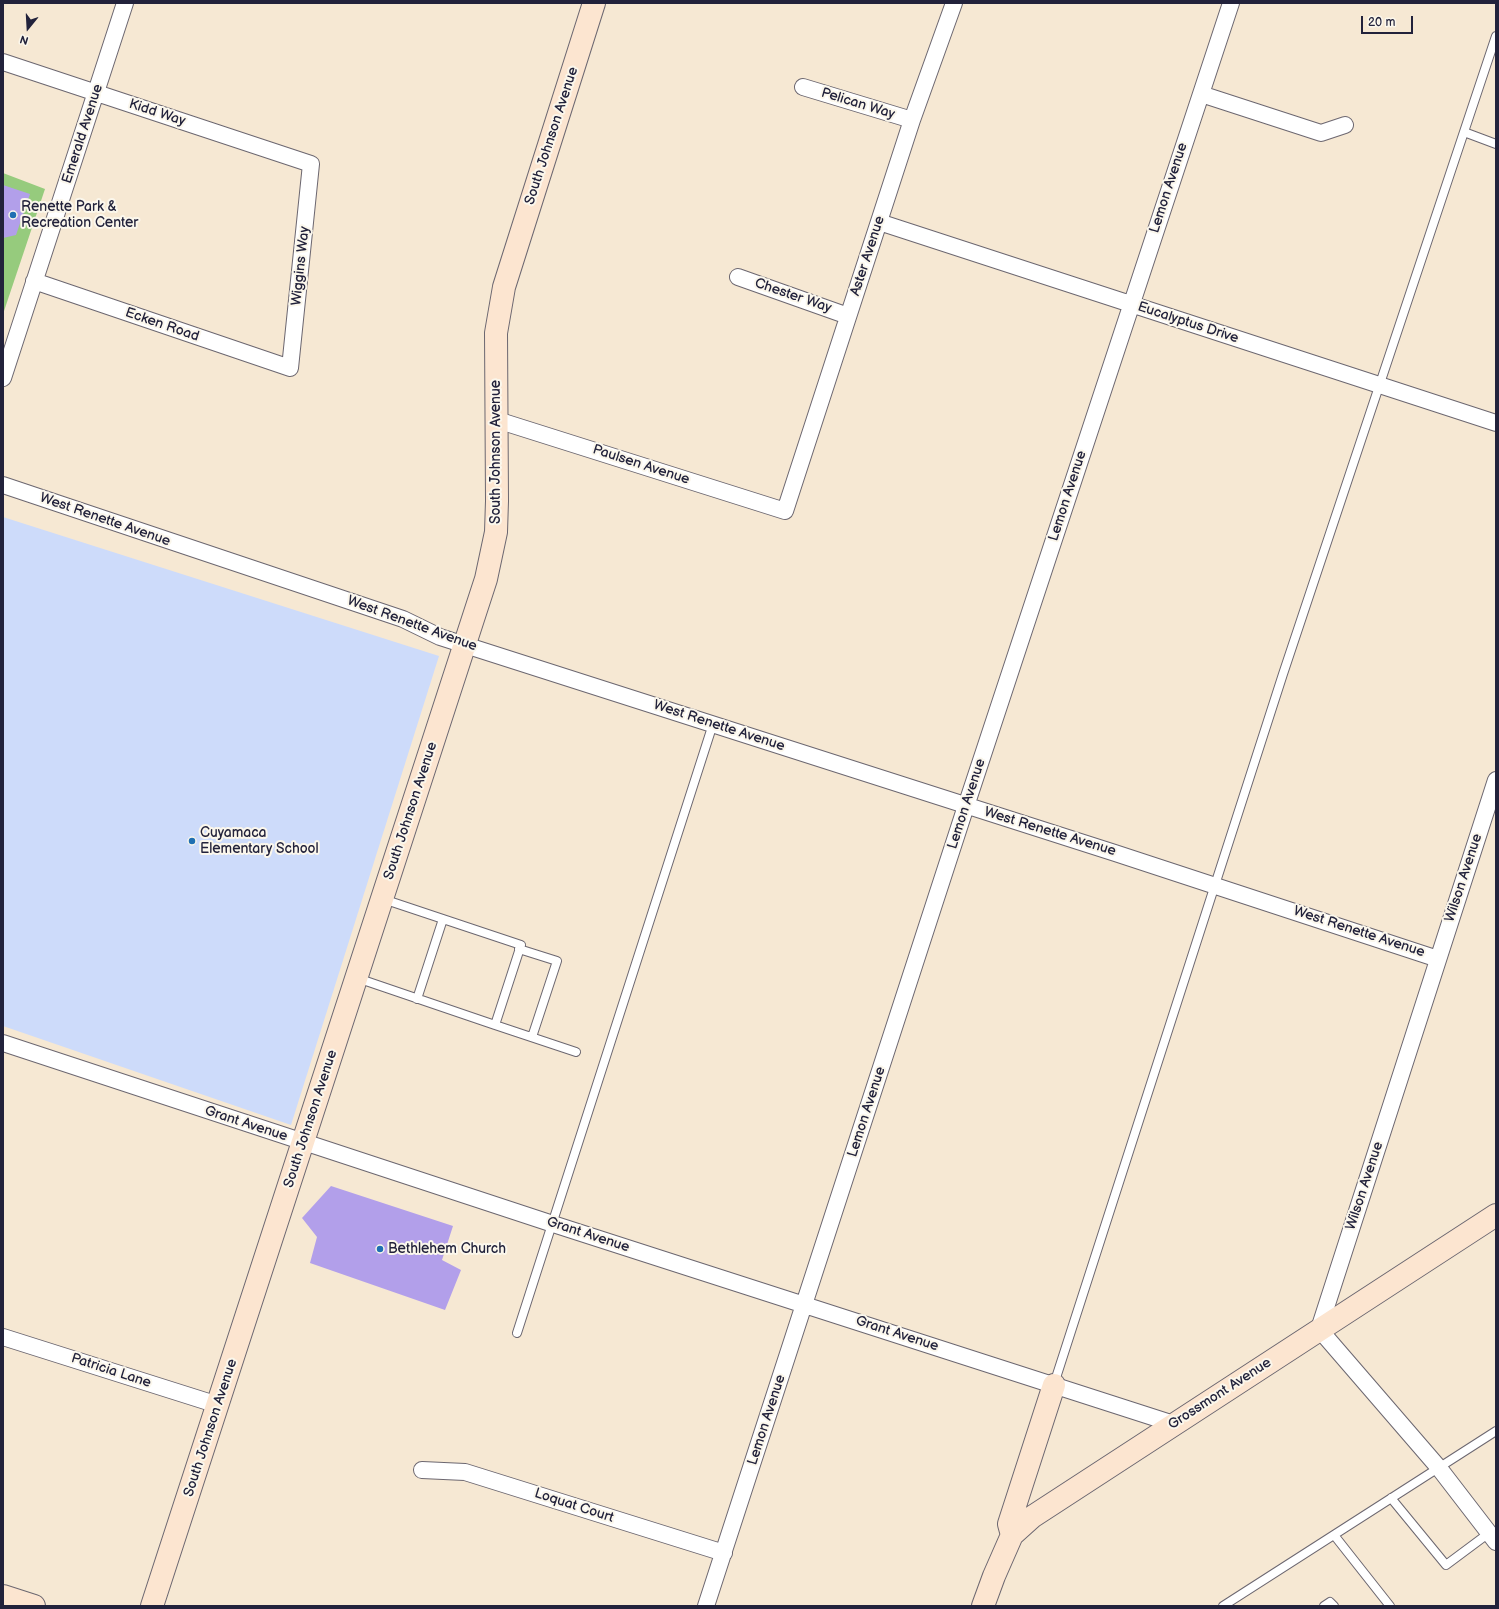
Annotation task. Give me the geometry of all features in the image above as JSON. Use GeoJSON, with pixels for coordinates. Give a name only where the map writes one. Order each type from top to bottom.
{"type":"FeatureCollection","features":[{"type":"Feature","properties":{"kind":"street","name":"Emerald Avenue"},"geometry":{"type":"LineString","coordinates":[[3,378],[125,3]]}},
{"type":"Feature","properties":{"kind":"street","name":"South Johnson Avenue"},"geometry":{"type":"LineString","coordinates":[[152,1606],[466,645],[486,579],[496,532],[496,333],[504,287],[594,3]]}},
{"type":"Feature","properties":{"kind":"street","name":"Aster Avenue"},"geometry":{"type":"LineString","coordinates":[[785,511],[912,120],[954,3]]}},
{"type":"Feature","properties":{"kind":"street","name":"Lemon Avenue"},"geometry":{"type":"LineString","coordinates":[[706,1606],[966,806],[1230,3]]}},
{"type":"Feature","properties":{"kind":"street","name":"Kidd Way"},"geometry":{"type":"LineString","coordinates":[[3,62],[311,164]]}},
{"type":"Feature","properties":{"kind":"street","name":"Pelican Way"},"geometry":{"type":"LineString","coordinates":[[803,87],[912,120]]}},
{"type":"Feature","properties":{"kind":"street"},"geometry":{"type":"LineString","coordinates":[[1201,94],[1321,133],[1345,125]]}},
{"type":"Feature","properties":{"kind":"street","name":"Wiggins Way"},"geometry":{"type":"LineString","coordinates":[[290,368],[311,164]]}},
{"type":"Feature","properties":{"kind":"street","name":"Eucalyptus Drive"},"geometry":{"type":"LineString","coordinates":[[879,222],[1496,423]]}},
{"type":"Feature","properties":{"kind":"street","name":"Chester Way"},"geometry":{"type":"LineString","coordinates":[[738,277],[848,316]]}},
{"type":"Feature","properties":{"kind":"street","name":"Ecken Road"},"geometry":{"type":"LineString","coordinates":[[34,281],[290,368]]}},
{"type":"Feature","properties":{"kind":"street","name":"Paulsen Avenue"},"geometry":{"type":"LineString","coordinates":[[497,420],[785,511]]}},
{"type":"Feature","properties":{"kind":"street","name":"West Renette Avenue"},"geometry":{"type":"LineString","coordinates":[[3,485],[403,619],[440,637],[1215,885],[1438,959]]}},
{"type":"Feature","properties":{"kind":"street","name":"Wilson Avenue"},"geometry":{"type":"LineString","coordinates":[[1319,1329],[1496,780]]}},
{"type":"Feature","properties":{"kind":"street","name":"Grant Avenue"},"geometry":{"type":"LineString","coordinates":[[3,1043],[303,1143],[1174,1424]]}},
{"type":"Feature","properties":{"kind":"street","name":"Grossmont Avenue"},"geometry":{"type":"LineString","coordinates":[[984,1606],[994,1576],[1012,1535],[1032,1517],[1496,1215]]}},
{"type":"Feature","properties":{"kind":"street"},"geometry":{"type":"LineString","coordinates":[[1319,1329],[1439,1468],[1492,1538]]}},
{"type":"Feature","properties":{"kind":"street","name":"Patricia Lane"},"geometry":{"type":"LineString","coordinates":[[3,1337],[218,1405]]}},
{"type":"Feature","properties":{"kind":"street"},"geometry":{"type":"LineString","coordinates":[[1012,1535],[1009,1524],[1054,1385]]}},
{"type":"Feature","properties":{"kind":"street","name":"Loquat Court"},"geometry":{"type":"LineString","coordinates":[[422,1470],[465,1472],[724,1553]]}},
{"type":"Feature","properties":{"kind":"street"},"geometry":{"type":"LineString","coordinates":[[3,1596],[34,1606]]}},
{"type":"Feature","properties":{"kind":"lane"},"geometry":{"type":"LineString","coordinates":[[1054,1385],[1378,385],[1496,36]]}},
{"type":"Feature","properties":{"kind":"lane"},"geometry":{"type":"LineString","coordinates":[[1464,132],[1496,144]]}},
{"type":"Feature","properties":{"kind":"lane"},"geometry":{"type":"LineString","coordinates":[[518,1333],[713,724]]}},
{"type":"Feature","properties":{"kind":"lane"},"geometry":{"type":"LineString","coordinates":[[382,899],[521,946],[495,1025]]}},
{"type":"Feature","properties":{"kind":"lane"},"geometry":{"type":"LineString","coordinates":[[417,999],[443,919]]}},
{"type":"Feature","properties":{"kind":"lane"},"geometry":{"type":"LineString","coordinates":[[519,949],[557,961],[532,1037]]}},
{"type":"Feature","properties":{"kind":"lane"},"geometry":{"type":"LineString","coordinates":[[356,978],[576,1052]]}},
{"type":"Feature","properties":{"kind":"lane"},"geometry":{"type":"LineString","coordinates":[[1223,1606],[1496,1431]]}},
{"type":"Feature","properties":{"kind":"lane"},"geometry":{"type":"LineString","coordinates":[[1391,1498],[1446,1565],[1492,1538]]}},
{"type":"Feature","properties":{"kind":"lane"},"geometry":{"type":"LineString","coordinates":[[1334,1535],[1390,1606]]}},
{"type":"Feature","properties":{"kind":"lane"},"geometry":{"type":"LineString","coordinates":[[1324,1606],[1330,1602],[1334,1606]]}},
{"type":"Feature","properties":{"kind":"shaded area","name":"Cuyamaca Elementary School"},"geometry":{"type":"Polygon","coordinates":[[[3,517],[439,656],[291,1125],[3,1026],[3,517]]]}},
{"type":"Feature","properties":{"kind":"green space"},"geometry":{"type":"Polygon","coordinates":[[[3,173],[45,189],[3,314],[3,173]]]}},
{"type":"Feature","properties":{"kind":"building","name":"Renette Park & Recreation Center"},"geometry":{"type":"Polygon","coordinates":[[[3,185],[30,194],[16,235],[3,238],[3,185]]]}},
{"type":"Feature","properties":{"kind":"building","name":"Bethlehem Church"},"geometry":{"type":"Polygon","coordinates":[[[331,1186],[453,1226],[442,1260],[461,1270],[445,1310],[310,1263],[317,1237],[302,1218],[331,1186]]]}},
{"type":"Feature","properties":{"kind":"place","name":"Renette Park & Recreation Center"},"geometry":{"type":"Point","coordinates":[13,215]}},
{"type":"Feature","properties":{"kind":"place","name":"Cuyamaca Elementary School"},"geometry":{"type":"Point","coordinates":[192,841]}},
{"type":"Feature","properties":{"kind":"place","name":"Bethlehem Church"},"geometry":{"type":"Point","coordinates":[380,1249]}}]}
